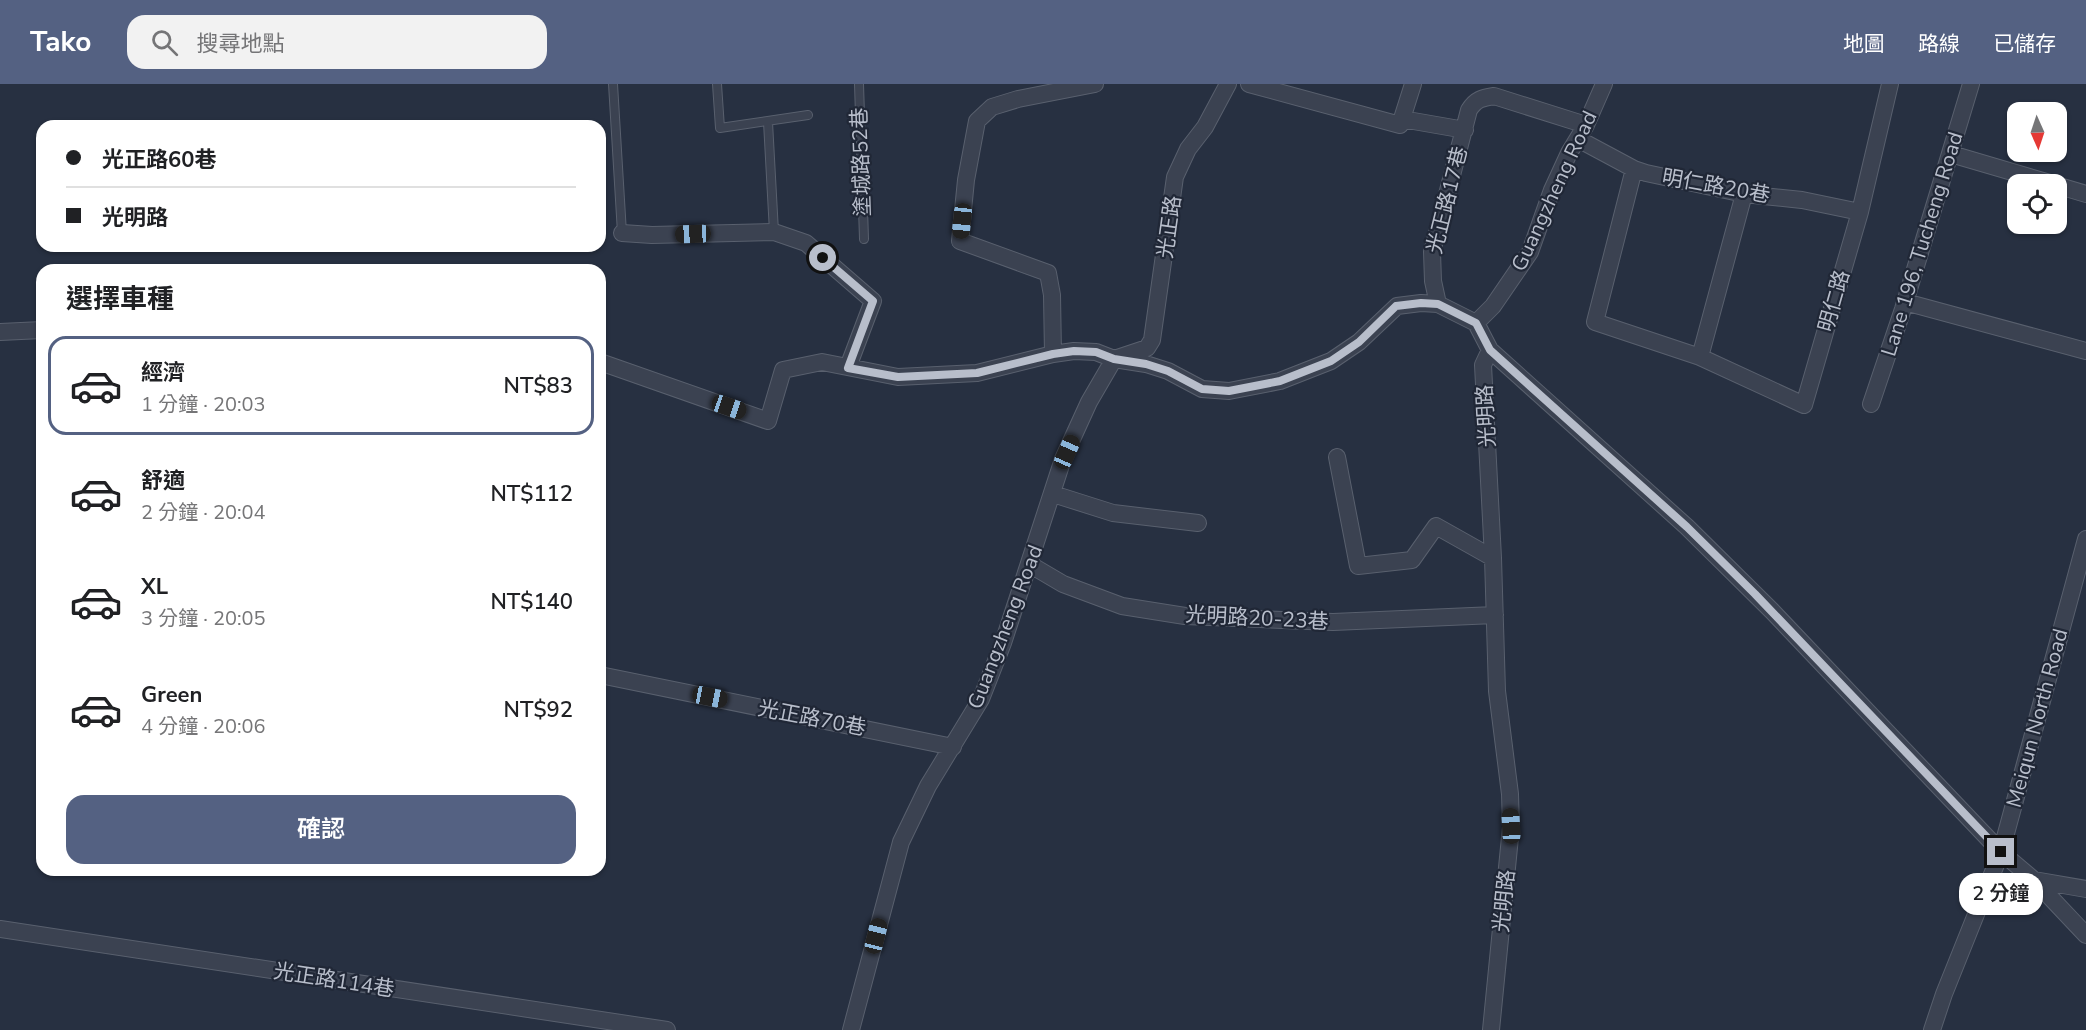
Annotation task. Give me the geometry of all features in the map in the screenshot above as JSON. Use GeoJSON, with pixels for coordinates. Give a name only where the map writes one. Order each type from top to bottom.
{"type":"FeatureCollection","features":[{"type":"Feature","properties":{"kind":"street"},"geometry":{"type":"LineString","coordinates":[[1053,354],[1052,295],[1048,273],[960,241],[966,180],[977,121],[992,107],[1018,99],[1095,84]]}},
{"type":"Feature","properties":{"kind":"street","name":"光正路"},"geometry":{"type":"LineString","coordinates":[[1114,359],[1147,348],[1152,340],[1175,177],[1188,149],[1205,127],[1228,84]]}},
{"type":"Feature","properties":{"kind":"street","name":"光正路17巷"},"geometry":{"type":"LineString","coordinates":[[1249,84],[1400,125],[1402,119],[1465,130]]}},
{"type":"Feature","properties":{"kind":"street"},"geometry":{"type":"LineString","coordinates":[[1402,119],[1413,84]]}},
{"type":"Feature","properties":{"kind":"street","name":"Guangzheng Road"},"geometry":{"type":"LineString","coordinates":[[1476,323],[1493,306],[1530,252],[1552,190],[1604,84]]}},
{"type":"Feature","properties":{"kind":"street","name":"明仁路"},"geometry":{"type":"LineString","coordinates":[[1700,357],[1804,405],[1860,212],[1890,84]]}},
{"type":"Feature","properties":{"kind":"street","name":"Lane 196, Tucheng Road"},"geometry":{"type":"LineString","coordinates":[[1871,404],[1905,302],[1971,84]]}},
{"type":"Feature","properties":{"kind":"street","name":"光正路17巷"},"geometry":{"type":"LineString","coordinates":[[1438,304],[1433,281],[1432,252],[1469,110],[1474,102],[1480,98],[1494,96],[1582,132]]}},
{"type":"Feature","properties":{"kind":"street","name":"明仁路20巷"},"geometry":{"type":"LineString","coordinates":[[1582,132],[1634,169],[1646,173],[1744,194],[1802,200],[1860,212]]}},
{"type":"Feature","properties":{"kind":"street"},"geometry":{"type":"LineString","coordinates":[[1951,154],[2018,174]]}},
{"type":"Feature","properties":{"kind":"street"},"geometry":{"type":"LineString","coordinates":[[1634,169],[1595,322],[1700,357],[1744,194]]}},
{"type":"Feature","properties":{"kind":"street"},"geometry":{"type":"LineString","coordinates":[[2067,188],[2086,194]]}},
{"type":"Feature","properties":{"kind":"street"},"geometry":{"type":"LineString","coordinates":[[622,233],[652,235],[774,232],[806,243],[873,301],[848,368]]}},
{"type":"Feature","properties":{"kind":"street"},"geometry":{"type":"LineString","coordinates":[[1905,302],[2086,351]]}},
{"type":"Feature","properties":{"kind":"street"},"geometry":{"type":"LineString","coordinates":[[606,364],[768,421],[783,370],[822,362],[898,377],[977,373],[1053,354],[1074,351],[1096,352],[1114,359],[1146,364],[1168,371],[1202,389],[1243,389],[1280,381],[1331,361],[1359,342],[1396,306],[1421,303],[1438,304],[1476,323],[1490,350]]}},
{"type":"Feature","properties":{"kind":"street"},"geometry":{"type":"LineString","coordinates":[[0,332],[36,330]]}},
{"type":"Feature","properties":{"kind":"street","name":"光明路"},"geometry":{"type":"LineString","coordinates":[[1491,1030],[1511,826],[1510,794],[1497,691],[1494,558],[1483,365],[1490,350],[1687,527],[1755,594],[2001,852],[2034,880],[2086,935]]}},
{"type":"Feature","properties":{"kind":"street","name":"Guangzheng Road"},"geometry":{"type":"LineString","coordinates":[[851,1030],[896,855],[928,786],[981,699],[1003,643],[1063,459],[1089,402],[1114,359]]}},
{"type":"Feature","properties":{"kind":"street"},"geometry":{"type":"LineString","coordinates":[[1337,457],[1358,566],[1412,560],[1436,526],[1494,558]]}},
{"type":"Feature","properties":{"kind":"street"},"geometry":{"type":"LineString","coordinates":[[1053,494],[1113,513],[1198,523]]}},
{"type":"Feature","properties":{"kind":"street","name":"Meiqun North Road"},"geometry":{"type":"LineString","coordinates":[[1932,1030],[1944,994],[2001,852],[2086,538]]}},
{"type":"Feature","properties":{"kind":"street","name":"光明路20-23巷"},"geometry":{"type":"LineString","coordinates":[[1029,564],[1063,584],[1122,606],[1185,616],[1334,622],[1495,615]]}},
{"type":"Feature","properties":{"kind":"street","name":"光正路70巷"},"geometry":{"type":"LineString","coordinates":[[606,676],[953,747]]}},
{"type":"Feature","properties":{"kind":"street"},"geometry":{"type":"LineString","coordinates":[[2034,880],[2086,889]]}},
{"type":"Feature","properties":{"kind":"street","name":"光正路114巷"},"geometry":{"type":"LineString","coordinates":[[0,929],[668,1030]]}},
{"type":"Feature","properties":{"kind":"lane"},"geometry":{"type":"LineString","coordinates":[[613,84],[622,233]]}},
{"type":"Feature","properties":{"kind":"lane"},"geometry":{"type":"LineString","coordinates":[[717,84],[720,128],[808,116]]}},
{"type":"Feature","properties":{"kind":"lane","name":"塗城路52巷"},"geometry":{"type":"LineString","coordinates":[[859,84],[864,239]]}},
{"type":"Feature","properties":{"kind":"lane"},"geometry":{"type":"LineString","coordinates":[[768,122],[774,232]]}},
{"type":"Feature","properties":{"kind":"route"},"geometry":{"type":"LineString","coordinates":[[823,258],[873,301],[848,368],[898,377],[977,373],[1074,351],[1096,352],[1114,359],[1146,364],[1168,371],[1202,389],[1229,391],[1280,381],[1331,361],[1359,342],[1396,306],[1421,303],[1438,304],[1452,310],[1476,323],[1490,350],[1687,527],[1772,611],[2001,852]]}}]}
